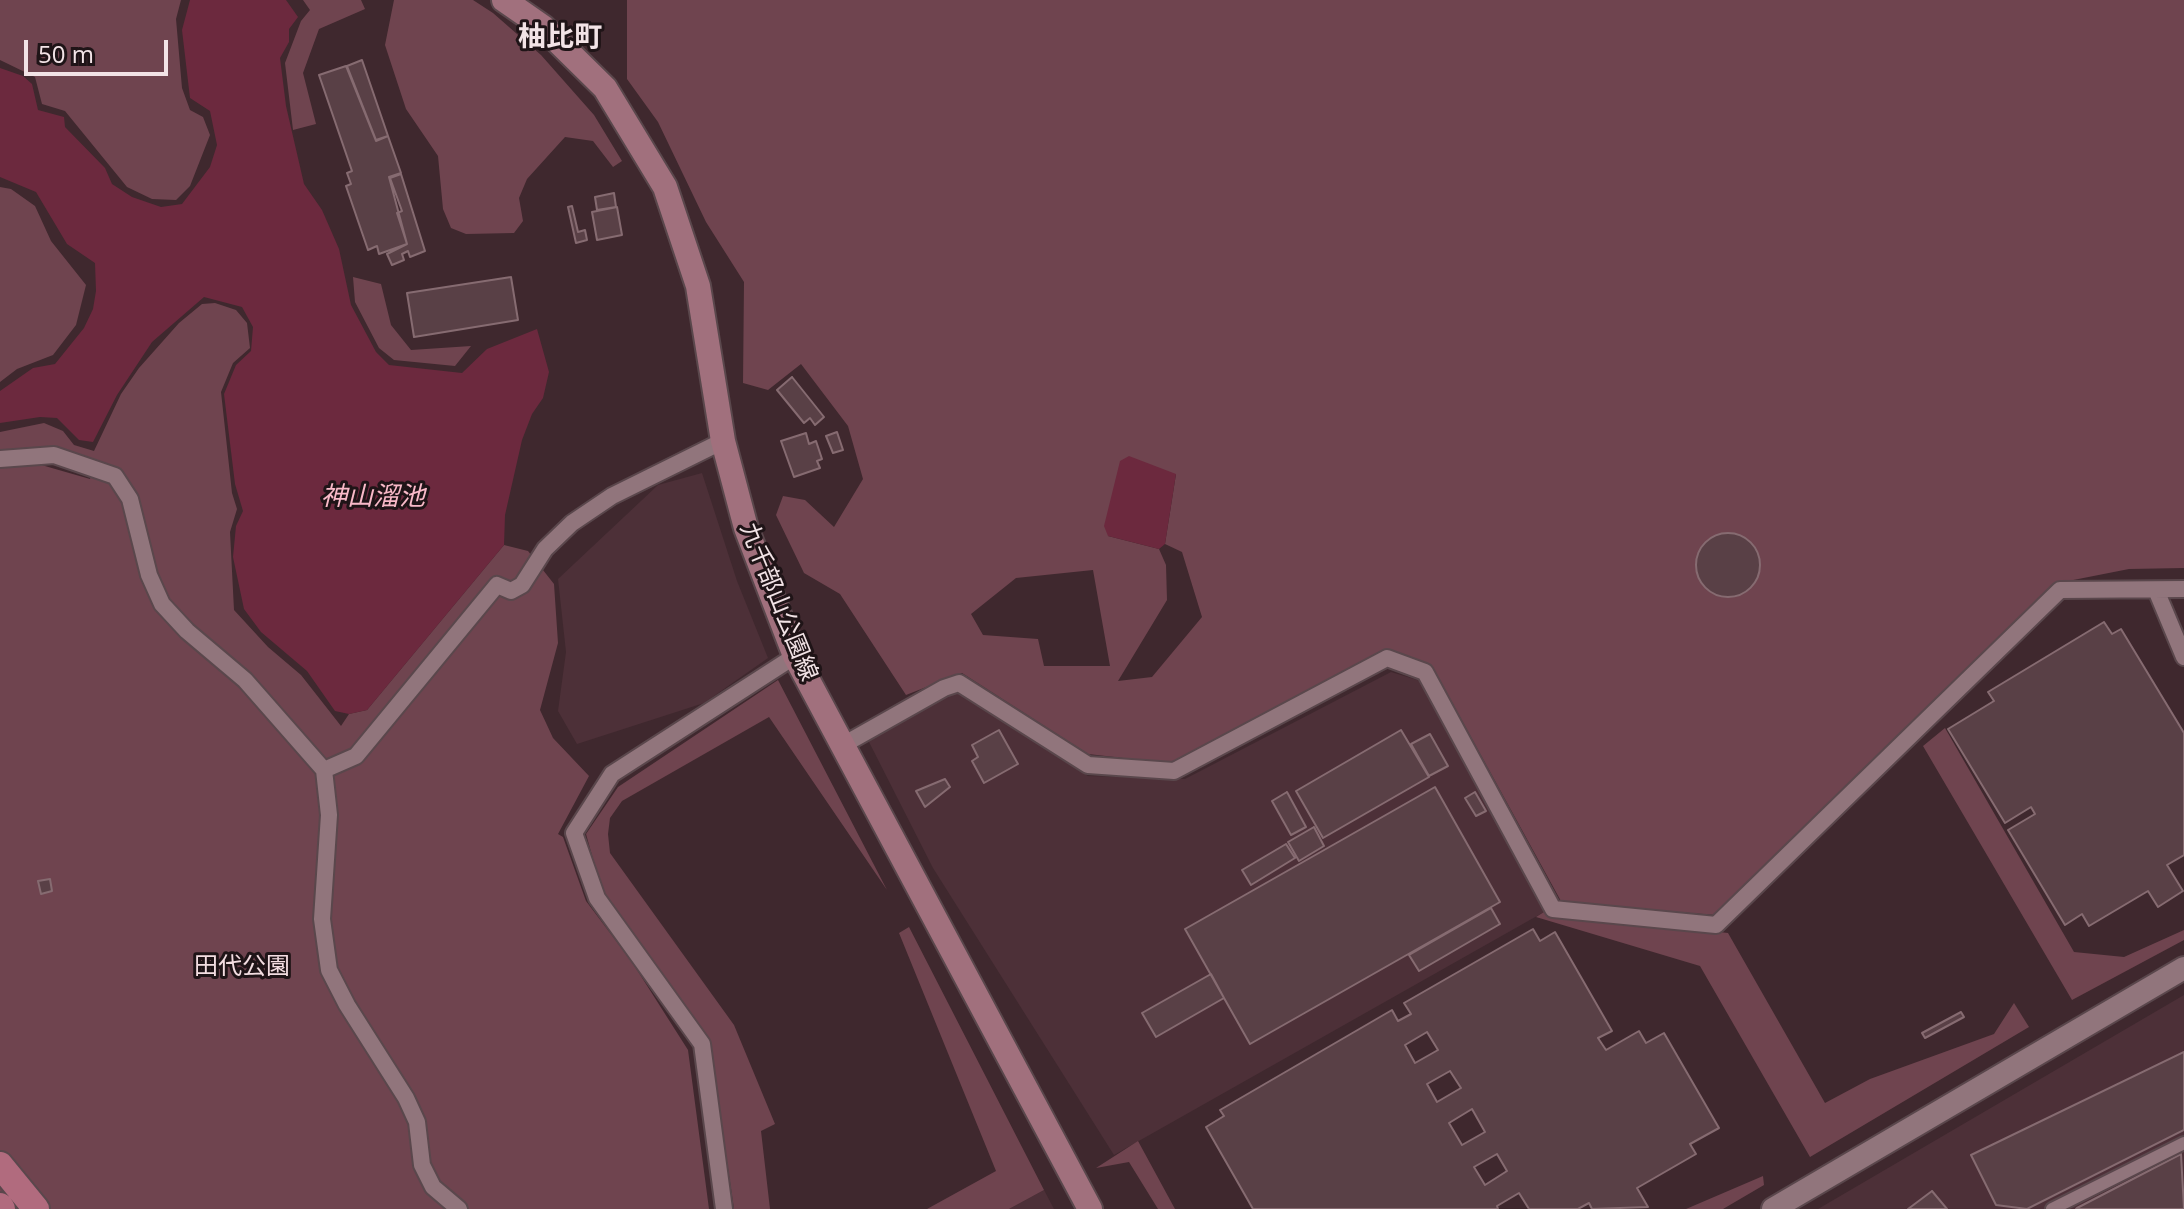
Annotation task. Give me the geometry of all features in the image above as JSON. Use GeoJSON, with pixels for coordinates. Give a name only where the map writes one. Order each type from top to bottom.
{"type":"FeatureCollection","features":[{"type":"Feature","properties":{"kind":"main road","name":"九千部山公園線"},"geometry":{"type":"LineString","coordinates":[[504,0],[543,27],[605,88],[665,187],[698,286],[723,441],[746,528],[795,656],[1090,1209]]}},
{"type":"Feature","properties":{"kind":"main road"},"geometry":{"type":"LineString","coordinates":[[0,1165],[36,1209]]}},
{"type":"Feature","properties":{"kind":"street"},"geometry":{"type":"LineString","coordinates":[[324,770],[356,756],[497,585],[511,591],[522,585],[545,549],[572,523],[612,496],[723,441]]}},
{"type":"Feature","properties":{"kind":"street"},"geometry":{"type":"LineString","coordinates":[[0,459],[54,455],[115,476],[130,499],[149,575],[162,604],[187,631],[245,680],[324,770],[329,815],[322,919],[329,970],[347,1005],[406,1098],[417,1122],[422,1165],[433,1187],[459,1209]]}},
{"type":"Feature","properties":{"kind":"street"},"geometry":{"type":"LineString","coordinates":[[843,745],[944,688],[959,683],[1088,765],[1174,771],[1387,658],[1425,672],[1553,909],[1716,925],[2060,590],[2184,589]]}},
{"type":"Feature","properties":{"kind":"street"},"geometry":{"type":"LineString","coordinates":[[2156,590],[2184,657]]}},
{"type":"Feature","properties":{"kind":"street"},"geometry":{"type":"LineString","coordinates":[[724,1209],[702,1044],[597,898],[574,833],[612,774],[795,656]]}},
{"type":"Feature","properties":{"kind":"street"},"geometry":{"type":"LineString","coordinates":[[1773,1209],[2184,968]]}},
{"type":"Feature","properties":{"kind":"street"},"geometry":{"type":"LineString","coordinates":[[2052,1209],[2184,1143]]}},
{"type":"Feature","properties":{"kind":"shaded area"},"geometry":{"type":"Polygon","coordinates":[[[702,473],[737,581],[768,658],[704,703],[577,744],[558,711],[566,652],[558,579],[658,485],[702,473]]]}},
{"type":"Feature","properties":{"kind":"shaded area"},"geometry":{"type":"Polygon","coordinates":[[[1391,672],[1424,682],[1544,912],[1114,1155],[933,868],[868,740],[956,692],[1088,776],[1185,779],[1391,672]]]}},
{"type":"Feature","properties":{"kind":"shaded area"},"geometry":{"type":"Polygon","coordinates":[[[2184,995],[2184,1209],[1818,1209],[1924,1147],[2184,995]]]}},
{"type":"Feature","properties":{"kind":"shaded area"},"geometry":{"type":"Polygon","coordinates":[[[1044,1190],[1054,1209],[1009,1209],[1044,1190]]]}},
{"type":"Feature","properties":{"kind":"green space"},"geometry":{"type":"Polygon","coordinates":[[[0,0],[181,0],[176,19],[182,88],[190,110],[203,117],[210,135],[190,186],[176,200],[152,199],[127,187],[65,111],[42,104],[35,77],[0,60],[0,0]]]}},
{"type":"Feature","properties":{"kind":"green space"},"geometry":{"type":"Polygon","coordinates":[[[303,0],[361,0],[365,9],[319,29],[303,73],[316,124],[293,130],[285,63],[301,21],[310,10],[303,0]]]}},
{"type":"Feature","properties":{"kind":"green space"},"geometry":{"type":"Polygon","coordinates":[[[394,0],[473,0],[493,13],[541,55],[594,115],[622,161],[613,167],[593,141],[565,137],[527,179],[519,198],[523,221],[514,233],[466,234],[451,228],[443,209],[438,156],[406,109],[385,45],[394,0]]]}},
{"type":"Feature","properties":{"kind":"green space"},"geometry":{"type":"Polygon","coordinates":[[[627,0],[2184,0],[2184,568],[2129,569],[2053,584],[1716,915],[1562,903],[1432,666],[1388,651],[1176,764],[1088,754],[962,673],[906,695],[840,594],[804,573],[776,515],[783,496],[805,500],[834,527],[863,479],[848,426],[801,364],[768,390],[743,383],[744,282],[706,222],[658,122],[627,79],[627,0]],[[1176,474],[1108,536],[1159,549],[1166,565],[1167,600],[1118,681],[1152,677],[1202,617],[1182,552],[1165,544],[1176,474]],[[1093,570],[1016,578],[971,614],[983,635],[1038,639],[1044,666],[1110,666],[1093,570]]]}},
{"type":"Feature","properties":{"kind":"green space"},"geometry":{"type":"Polygon","coordinates":[[[0,187],[11,189],[35,206],[51,241],[86,285],[76,325],[53,355],[17,369],[0,382],[0,187]]]}},
{"type":"Feature","properties":{"kind":"green space"},"geometry":{"type":"Polygon","coordinates":[[[353,277],[381,284],[391,325],[411,350],[471,346],[455,366],[394,360],[379,348],[355,302],[353,277]]]}},
{"type":"Feature","properties":{"kind":"green space","name":"田代公園"},"geometry":{"type":"Polygon","coordinates":[[[215,303],[236,310],[247,323],[250,348],[233,363],[221,392],[232,493],[237,509],[230,532],[234,610],[268,647],[301,675],[341,726],[349,714],[367,710],[504,545],[528,551],[554,584],[558,643],[540,710],[553,738],[589,776],[558,834],[563,837],[586,901],[632,962],[688,1050],[709,1209],[0,1209],[0,466],[38,464],[90,479],[94,461],[55,450],[0,450],[0,432],[44,423],[63,431],[74,445],[94,451],[121,394],[139,368],[179,323],[202,304],[215,303]]]}},
{"type":"Feature","properties":{"kind":"green space"},"geometry":{"type":"Polygon","coordinates":[[[778,680],[887,890],[769,717],[622,801],[610,818],[608,834],[610,853],[734,1025],[775,1124],[761,1131],[770,1209],[734,1209],[709,1039],[602,891],[586,834],[618,787],[778,680]]]}},
{"type":"Feature","properties":{"kind":"green space"},"geometry":{"type":"Polygon","coordinates":[[[1945,728],[2074,952],[2124,957],[2184,930],[2184,940],[2072,1000],[1923,746],[1945,728]]]}},
{"type":"Feature","properties":{"kind":"green space"},"geometry":{"type":"Polygon","coordinates":[[[1544,912],[1728,933],[1825,1103],[1870,1079],[1994,1034],[2014,1003],[2029,1027],[1810,1157],[1700,966],[1536,917],[1544,912]]]}},
{"type":"Feature","properties":{"kind":"green space"},"geometry":{"type":"Polygon","coordinates":[[[909,927],[1044,1190],[1009,1209],[927,1209],[996,1171],[899,933],[909,927]]]}},
{"type":"Feature","properties":{"kind":"green space"},"geometry":{"type":"Polygon","coordinates":[[[1138,1141],[1175,1209],[1158,1209],[1129,1162],[1096,1168],[1138,1141]]]}},
{"type":"Feature","properties":{"kind":"green space"},"geometry":{"type":"Polygon","coordinates":[[[1763,1176],[1764,1185],[1723,1209],[1686,1209],[1763,1176]]]}},
{"type":"Feature","properties":{"kind":"water","name":"神山溜池"},"geometry":{"type":"Polygon","coordinates":[[[190,0],[286,0],[298,17],[289,29],[289,42],[280,58],[286,106],[304,184],[322,210],[339,249],[351,305],[376,352],[389,365],[462,373],[487,349],[537,329],[549,372],[543,398],[532,414],[522,440],[505,515],[504,545],[367,710],[349,714],[335,711],[307,671],[261,632],[244,609],[233,557],[236,526],[243,511],[235,484],[224,394],[236,365],[251,351],[253,327],[242,307],[204,297],[152,342],[117,395],[93,442],[79,440],[57,418],[40,417],[0,423],[0,391],[33,368],[55,364],[84,328],[93,309],[96,291],[95,263],[67,244],[36,192],[0,177],[0,68],[23,76],[32,84],[38,110],[64,117],[65,127],[105,168],[112,184],[132,197],[161,207],[182,204],[210,167],[217,145],[210,111],[190,98],[182,30],[190,0]]]}},
{"type":"Feature","properties":{"kind":"water"},"geometry":{"type":"Polygon","coordinates":[[[1129,456],[1176,474],[1165,544],[1159,549],[1108,536],[1104,526],[1120,461],[1129,456]]]}},
{"type":"Feature","properties":{"kind":"building"},"geometry":{"type":"Polygon","coordinates":[[[362,60],[388,136],[376,140],[347,66],[362,60]]]}},
{"type":"Feature","properties":{"kind":"building"},"geometry":{"type":"Polygon","coordinates":[[[346,66],[376,141],[388,136],[401,173],[389,177],[407,244],[379,254],[377,246],[368,250],[346,186],[351,184],[347,173],[352,171],[319,75],[346,66]]]}},
{"type":"Feature","properties":{"kind":"building"},"geometry":{"type":"Polygon","coordinates":[[[401,174],[425,251],[410,257],[408,251],[402,254],[404,260],[392,265],[387,254],[407,244],[397,213],[402,211],[390,178],[401,174]]]}},
{"type":"Feature","properties":{"kind":"building"},"geometry":{"type":"Polygon","coordinates":[[[614,193],[616,207],[597,210],[595,197],[614,193]]]}},
{"type":"Feature","properties":{"kind":"building"},"geometry":{"type":"Polygon","coordinates":[[[572,206],[578,232],[585,230],[587,240],[576,243],[568,207],[572,206]]]}},
{"type":"Feature","properties":{"kind":"building"},"geometry":{"type":"Polygon","coordinates":[[[617,207],[622,235],[597,240],[592,212],[617,207]]]}},
{"type":"Feature","properties":{"kind":"building"},"geometry":{"type":"Polygon","coordinates":[[[511,277],[518,320],[414,337],[407,293],[511,277]]]}},
{"type":"Feature","properties":{"kind":"building"},"geometry":{"type":"Polygon","coordinates":[[[792,377],[824,417],[815,425],[810,418],[804,423],[777,390],[792,377]]]}},
{"type":"Feature","properties":{"kind":"building"},"geometry":{"type":"Polygon","coordinates":[[[837,432],[843,450],[833,453],[826,436],[837,432]]]}},
{"type":"Feature","properties":{"kind":"building"},"geometry":{"type":"Polygon","coordinates":[[[806,433],[809,444],[816,441],[822,459],[817,461],[820,468],[794,477],[781,441],[806,433]]]}},
{"type":"Feature","properties":{"kind":"building"},"geometry":{"type":"Polygon","coordinates":[[[1728,533],[1746,539],[1754,547],[1760,565],[1754,583],[1746,591],[1728,597],[1710,591],[1702,583],[1696,565],[1702,547],[1710,539],[1728,533]]]}},
{"type":"Feature","properties":{"kind":"building"},"geometry":{"type":"Polygon","coordinates":[[[2104,622],[2112,634],[2121,629],[2184,733],[2184,855],[2167,865],[2183,891],[2158,907],[2148,891],[2089,926],[2082,914],[2065,925],[2008,830],[2035,814],[2031,807],[2005,823],[1948,729],[1994,701],[1988,692],[2104,622]]]}},
{"type":"Feature","properties":{"kind":"building"},"geometry":{"type":"Polygon","coordinates":[[[999,730],[1018,764],[984,783],[972,761],[978,757],[972,745],[999,730]]]}},
{"type":"Feature","properties":{"kind":"building"},"geometry":{"type":"Polygon","coordinates":[[[1401,730],[1429,777],[1323,838],[1296,791],[1401,730]]]}},
{"type":"Feature","properties":{"kind":"building"},"geometry":{"type":"Polygon","coordinates":[[[1430,734],[1448,766],[1429,776],[1411,744],[1430,734]]]}},
{"type":"Feature","properties":{"kind":"building"},"geometry":{"type":"Polygon","coordinates":[[[945,779],[950,787],[925,807],[916,791],[945,779]]]}},
{"type":"Feature","properties":{"kind":"building"},"geometry":{"type":"Polygon","coordinates":[[[1435,787],[1500,902],[1250,1044],[1185,929],[1435,787]]]}},
{"type":"Feature","properties":{"kind":"building"},"geometry":{"type":"Polygon","coordinates":[[[1287,792],[1306,827],[1291,835],[1272,801],[1287,792]]]}},
{"type":"Feature","properties":{"kind":"building"},"geometry":{"type":"Polygon","coordinates":[[[1475,792],[1486,811],[1476,816],[1465,798],[1475,792]]]}},
{"type":"Feature","properties":{"kind":"building"},"geometry":{"type":"Polygon","coordinates":[[[1314,827],[1324,846],[1299,861],[1288,842],[1314,827]]]}},
{"type":"Feature","properties":{"kind":"building"},"geometry":{"type":"Polygon","coordinates":[[[1286,844],[1295,858],[1251,885],[1242,870],[1286,844]]]}},
{"type":"Feature","properties":{"kind":"building"},"geometry":{"type":"Polygon","coordinates":[[[50,879],[52,891],[41,894],[38,881],[50,879]]]}},
{"type":"Feature","properties":{"kind":"building"},"geometry":{"type":"Polygon","coordinates":[[[1491,908],[1500,924],[1419,971],[1409,955],[1491,908]]]}},
{"type":"Feature","properties":{"kind":"building"},"geometry":{"type":"Polygon","coordinates":[[[1533,929],[1540,941],[1555,932],[1612,1031],[1598,1038],[1606,1050],[1639,1031],[1646,1043],[1664,1033],[1719,1128],[1690,1144],[1696,1154],[1637,1188],[1648,1207],[1592,1209],[1589,1203],[1578,1209],[1529,1209],[1519,1193],[1497,1206],[1498,1209],[1253,1209],[1206,1127],[1224,1116],[1220,1110],[1392,1010],[1398,1021],[1411,1014],[1404,1003],[1533,929]],[[1427,1032],[1405,1045],[1415,1063],[1438,1050],[1427,1032]],[[1450,1071],[1427,1084],[1437,1102],[1461,1088],[1450,1071]],[[1472,1109],[1449,1123],[1462,1145],[1485,1132],[1472,1109]],[[1497,1154],[1474,1167],[1485,1185],[1507,1171],[1497,1154]]]}},
{"type":"Feature","properties":{"kind":"building"},"geometry":{"type":"Polygon","coordinates":[[[1211,974],[1224,998],[1156,1037],[1142,1013],[1211,974]]]}},
{"type":"Feature","properties":{"kind":"building"},"geometry":{"type":"Polygon","coordinates":[[[1961,1012],[1964,1017],[1925,1038],[1922,1033],[1961,1012]]]}},
{"type":"Feature","properties":{"kind":"building"},"geometry":{"type":"Polygon","coordinates":[[[2184,1052],[2184,1130],[2027,1209],[1996,1205],[1971,1155],[2184,1052]]]}},
{"type":"Feature","properties":{"kind":"building"},"geometry":{"type":"Polygon","coordinates":[[[2181,1154],[2184,1209],[2076,1209],[2077,1208],[2181,1154]]]}},
{"type":"Feature","properties":{"kind":"building"},"geometry":{"type":"Polygon","coordinates":[[[1932,1191],[1947,1209],[1908,1209],[1932,1191]]]}},
{"type":"Feature","properties":{"kind":"district","name":"柚比町"},"geometry":{"type":"Point","coordinates":[560,38]}}]}
